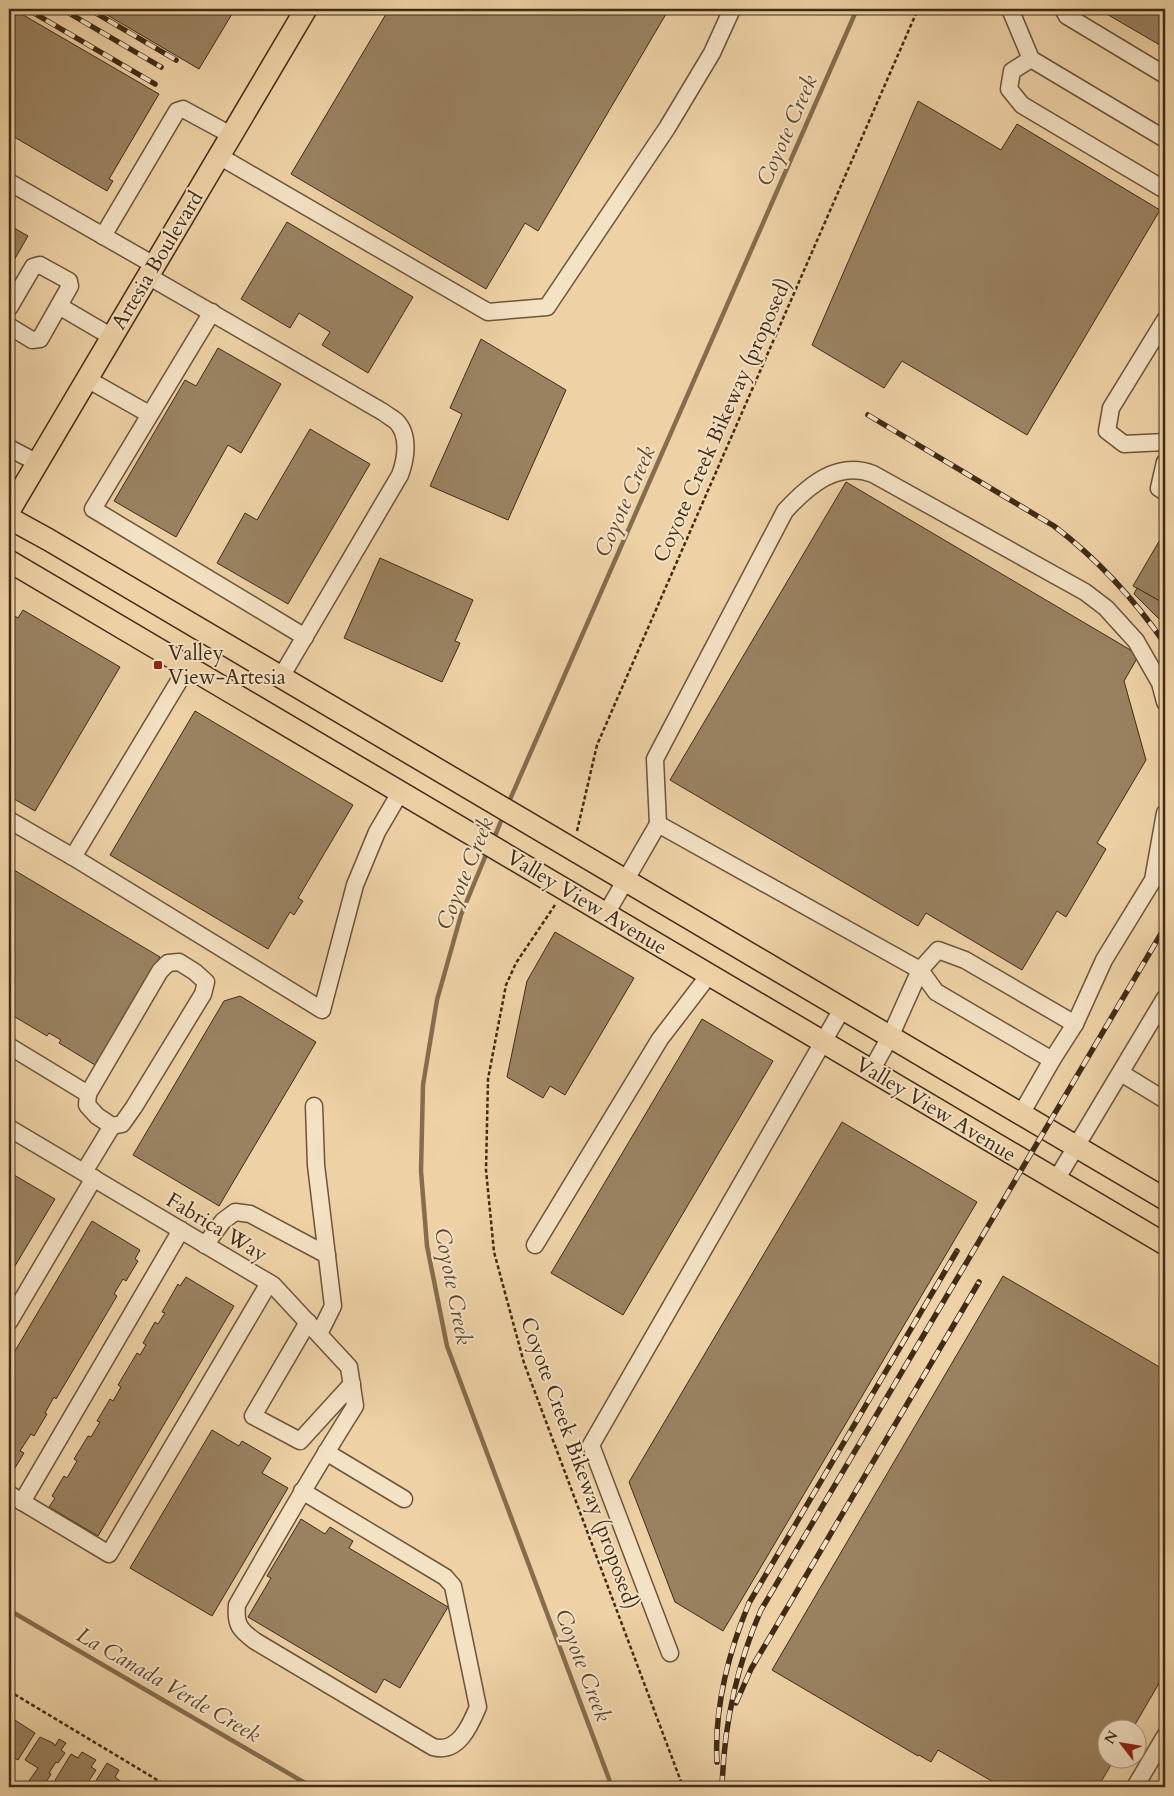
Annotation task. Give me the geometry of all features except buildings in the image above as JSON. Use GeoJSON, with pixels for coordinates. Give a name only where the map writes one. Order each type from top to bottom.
{"type":"FeatureCollection","features":[{"type":"Feature","properties":{"kind":"main road","name":"Artesia Boulevard"},"geometry":{"type":"LineString","coordinates":[[9,512],[306,9]]}},
{"type":"Feature","properties":{"kind":"main road","name":"Valley View Avenue"},"geometry":{"type":"LineString","coordinates":[[9,518],[1165,1199]]}},
{"type":"Feature","properties":{"kind":"main road","name":"Valley View Avenue"},"geometry":{"type":"LineString","coordinates":[[9,561],[542,874],[606,914],[1165,1244]]}},
{"type":"Feature","properties":{"kind":"street"},"geometry":{"type":"LineString","coordinates":[[219,156],[488,312],[547,307],[667,128],[712,53],[732,9]]}},
{"type":"Feature","properties":{"kind":"street"},"geometry":{"type":"LineString","coordinates":[[1010,9],[1031,59],[1163,133]]}},
{"type":"Feature","properties":{"kind":"street"},"geometry":{"type":"LineString","coordinates":[[1063,9],[1068,16],[1165,75]]}},
{"type":"Feature","properties":{"kind":"street"},"geometry":{"type":"LineString","coordinates":[[1031,59],[1012,71],[1009,89],[1022,105],[1165,190]]}},
{"type":"Feature","properties":{"kind":"street"},"geometry":{"type":"LineString","coordinates":[[103,236],[177,111],[182,109],[192,112],[231,135]]}},
{"type":"Feature","properties":{"kind":"street"},"geometry":{"type":"LineString","coordinates":[[9,182],[103,236],[212,312],[398,422],[406,445],[405,460],[400,475],[281,677]]}},
{"type":"Feature","properties":{"kind":"street"},"geometry":{"type":"LineString","coordinates":[[9,308],[33,267],[40,265],[69,281],[70,286],[40,339],[32,340],[9,326]]}},
{"type":"Feature","properties":{"kind":"street"},"geometry":{"type":"LineString","coordinates":[[59,306],[112,337]]}},
{"type":"Feature","properties":{"kind":"street"},"geometry":{"type":"LineString","coordinates":[[212,312],[93,509],[305,637]]}},
{"type":"Feature","properties":{"kind":"street"},"geometry":{"type":"LineString","coordinates":[[1165,320],[1111,408],[1107,431],[1124,444],[1165,442]]}},
{"type":"Feature","properties":{"kind":"street"},"geometry":{"type":"LineString","coordinates":[[87,379],[149,414]]}},
{"type":"Feature","properties":{"kind":"street"},"geometry":{"type":"LineString","coordinates":[[9,448],[38,463]]}},
{"type":"Feature","properties":{"kind":"street"},"geometry":{"type":"LineString","coordinates":[[1165,462],[1159,488],[1165,492]]}},
{"type":"Feature","properties":{"kind":"street"},"geometry":{"type":"LineString","coordinates":[[606,914],[658,824],[654,758],[785,511],[803,491],[820,479],[833,474],[853,470],[873,474],[1085,592],[1106,608],[1136,641],[1160,683],[1165,702]]}},
{"type":"Feature","properties":{"kind":"street"},"geometry":{"type":"LineString","coordinates":[[73,857],[188,666]]}},
{"type":"Feature","properties":{"kind":"street"},"geometry":{"type":"LineString","coordinates":[[9,820],[73,857],[322,1010],[355,886],[377,832],[401,792]]}},
{"type":"Feature","properties":{"kind":"street"},"geometry":{"type":"LineString","coordinates":[[1021,1114],[1075,1024],[1104,960],[1153,880],[1165,813]]}},
{"type":"Feature","properties":{"kind":"street"},"geometry":{"type":"LineString","coordinates":[[658,824],[920,970],[936,992],[1052,1060]]}},
{"type":"Feature","properties":{"kind":"street"},"geometry":{"type":"LineString","coordinates":[[871,1071],[890,1037],[920,970],[938,950],[965,960],[1075,1024]]}},
{"type":"Feature","properties":{"kind":"street"},"geometry":{"type":"LineString","coordinates":[[179,962],[206,982],[203,994],[122,1124],[112,1126],[97,1116],[87,1106],[88,1094],[160,971],[168,963],[179,962]]}},
{"type":"Feature","properties":{"kind":"street"},"geometry":{"type":"LineString","coordinates":[[535,1245],[660,1039],[709,975]]}},
{"type":"Feature","properties":{"kind":"street"},"geometry":{"type":"LineString","coordinates":[[1056,1180],[1165,998]]}},
{"type":"Feature","properties":{"kind":"street"},"geometry":{"type":"LineString","coordinates":[[670,1653],[591,1445],[842,1009]]}},
{"type":"Feature","properties":{"kind":"street"},"geometry":{"type":"LineString","coordinates":[[9,1046],[88,1094]]}},
{"type":"Feature","properties":{"kind":"street"},"geometry":{"type":"LineString","coordinates":[[1121,1073],[1165,1100]]}},
{"type":"Feature","properties":{"kind":"street"},"geometry":{"type":"LineString","coordinates":[[314,1106],[316,1165],[333,1306],[319,1334]]}},
{"type":"Feature","properties":{"kind":"street"},"geometry":{"type":"LineString","coordinates":[[9,1322],[89,1176],[112,1126]]}},
{"type":"Feature","properties":{"kind":"street","name":"Fabrica Way"},"geometry":{"type":"LineString","coordinates":[[9,1128],[269,1283],[308,1322],[350,1367],[356,1406],[326,1452]]}},
{"type":"Feature","properties":{"kind":"street"},"geometry":{"type":"LineString","coordinates":[[205,1245],[223,1221],[235,1212],[250,1214],[327,1255]]}},
{"type":"Feature","properties":{"kind":"street"},"geometry":{"type":"LineString","coordinates":[[181,1230],[15,1498],[109,1554],[269,1283]]}},
{"type":"Feature","properties":{"kind":"street"},"geometry":{"type":"LineString","coordinates":[[308,1322],[253,1416],[300,1441],[352,1384]]}},
{"type":"Feature","properties":{"kind":"street"},"geometry":{"type":"LineString","coordinates":[[302,1491],[445,1577],[453,1586],[478,1707],[460,1740],[450,1748],[433,1747],[256,1641],[239,1627],[236,1614],[236,1605],[302,1491],[326,1452],[404,1499]]}},
{"type":"Feature","properties":{"kind":"street"},"geometry":{"type":"LineString","coordinates":[[1135,1787],[1165,1736]]}},
{"type":"Feature","properties":{"kind":"path","name":"Coyote Creek Bikeway (proposed)"},"geometry":{"type":"LineString","coordinates":[[562,844],[577,831],[596,745],[918,9]]}},
{"type":"Feature","properties":{"kind":"path","name":"Coyote Creek Bikeway (proposed)"},"geometry":{"type":"LineString","coordinates":[[566,889],[516,963],[506,985],[488,1079],[486,1170],[494,1252],[524,1363],[683,1787]]}},
{"type":"Feature","properties":{"kind":"path"},"geometry":{"type":"LineString","coordinates":[[9,1690],[169,1787]]}},
{"type":"Feature","properties":{"kind":"waterway","name":"Coyote Creek"},"geometry":{"type":"LineString","coordinates":[[508,804],[857,9]]}},
{"type":"Feature","properties":{"kind":"waterway","name":"Coyote Creek"},"geometry":{"type":"LineString","coordinates":[[493,841],[503,816]]}},
{"type":"Feature","properties":{"kind":"waterway","name":"Coyote Creek"},"geometry":{"type":"LineString","coordinates":[[488,850],[461,915],[437,1000],[423,1085],[421,1171],[427,1246],[447,1346],[612,1787]]}},
{"type":"Feature","properties":{"kind":"waterway","name":"La Canada Verde Creek"},"geometry":{"type":"LineString","coordinates":[[9,1610],[312,1787]]}},
{"type":"Feature","properties":{"kind":"railway"},"geometry":{"type":"LineString","coordinates":[[27,9],[155,84]]}},
{"type":"Feature","properties":{"kind":"railway"},"geometry":{"type":"LineString","coordinates":[[62,9],[161,67]]}},
{"type":"Feature","properties":{"kind":"railway"},"geometry":{"type":"LineString","coordinates":[[89,9],[176,60]]}},
{"type":"Feature","properties":{"kind":"railway"},"geometry":{"type":"LineString","coordinates":[[868,415],[1054,526],[1070,538],[1114,580],[1165,644]]}},
{"type":"Feature","properties":{"kind":"railway"},"geometry":{"type":"LineString","coordinates":[[722,1787],[725,1741],[733,1697],[752,1631],[761,1610],[1165,927]]}},
{"type":"Feature","properties":{"kind":"railway"},"geometry":{"type":"LineString","coordinates":[[717,1762],[718,1721],[724,1681],[741,1622],[749,1603],[957,1251]]}},
{"type":"Feature","properties":{"kind":"railway"},"geometry":{"type":"LineString","coordinates":[[736,1703],[751,1669],[979,1282]]}},
{"type":"Feature","properties":{"kind":"place","name":"Valley View-Artesia"},"geometry":{"type":"Point","coordinates":[158,665]}}]}
